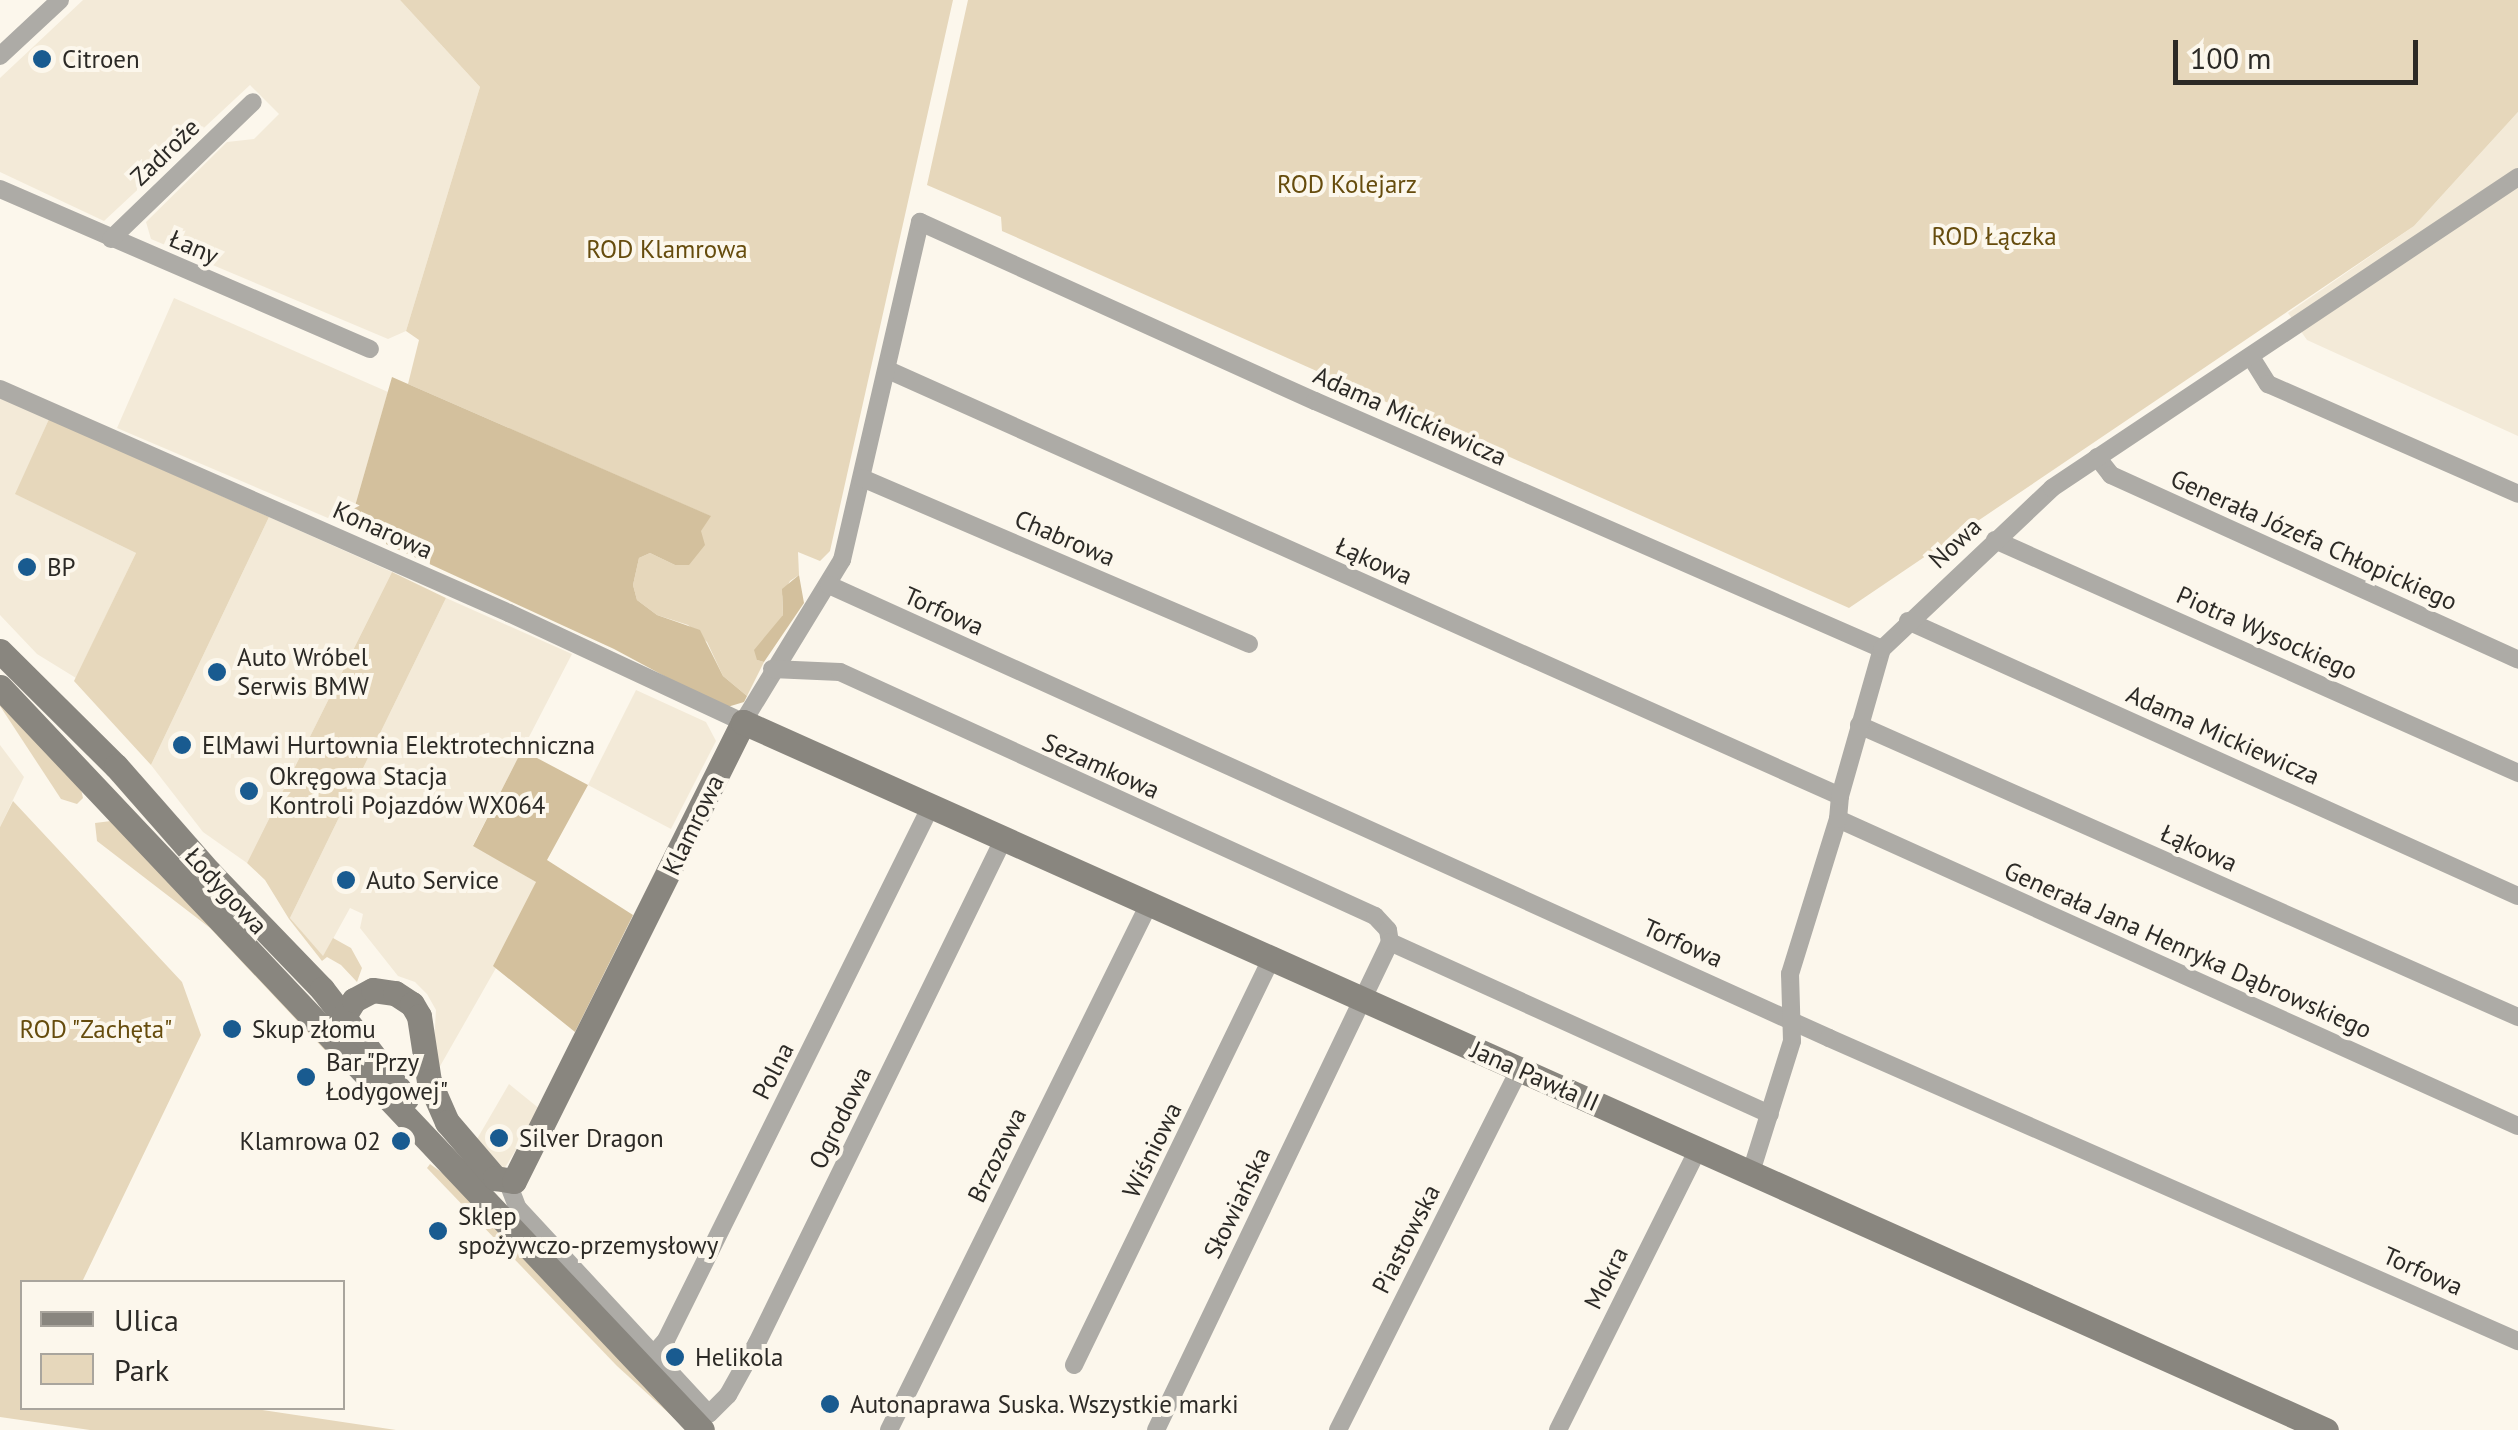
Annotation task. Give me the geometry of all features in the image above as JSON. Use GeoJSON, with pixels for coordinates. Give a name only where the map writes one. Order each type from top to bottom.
{"type":"FeatureCollection","features":[{"type":"Feature","properties":{"kind":"street"},"geometry":{"type":"LineString","coordinates":[[0,56],[60,0]]}},
{"type":"Feature","properties":{"kind":"street","name":"Zadroże"},"geometry":{"type":"LineString","coordinates":[[111,239],[254,102]]}},
{"type":"Feature","properties":{"kind":"street","name":"Nowa"},"geometry":{"type":"LineString","coordinates":[[1750,1172],[1792,1040],[1790,974],[1838,819],[1840,796],[1882,649],[2052,488],[2518,177]]}},
{"type":"Feature","properties":{"kind":"street","name":"Łany"},"geometry":{"type":"LineString","coordinates":[[0,189],[370,349]]}},
{"type":"Feature","properties":{"kind":"street","name":"Klamrowa"},"geometry":{"type":"LineString","coordinates":[[508,1183],[520,1173],[743,722],[842,560],[920,222]]}},
{"type":"Feature","properties":{"kind":"street","name":"Adama Mickiewicza"},"geometry":{"type":"LineString","coordinates":[[920,222],[1315,401],[1882,649]]}},
{"type":"Feature","properties":{"kind":"street"},"geometry":{"type":"LineString","coordinates":[[2251,358],[2268,384],[2518,494]]}},
{"type":"Feature","properties":{"kind":"street","name":"Łąkowa"},"geometry":{"type":"LineString","coordinates":[[888,370],[1840,796]]}},
{"type":"Feature","properties":{"kind":"street","name":"Konarowa"},"geometry":{"type":"LineString","coordinates":[[0,389],[509,613],[743,722]]}},
{"type":"Feature","properties":{"kind":"street","name":"Generała Józefa Chłopickiego"},"geometry":{"type":"LineString","coordinates":[[2097,457],[2112,476],[2518,660]]}},
{"type":"Feature","properties":{"kind":"street","name":"Chabrowa"},"geometry":{"type":"LineString","coordinates":[[862,478],[1249,644]]}},
{"type":"Feature","properties":{"kind":"street","name":"Piotra Wysockiego"},"geometry":{"type":"LineString","coordinates":[[1995,540],[2518,773]]}},
{"type":"Feature","properties":{"kind":"street","name":"Torfowa"},"geometry":{"type":"LineString","coordinates":[[830,585],[1792,1020],[2518,1341]]}},
{"type":"Feature","properties":{"kind":"street","name":"Adama Mickiewicza"},"geometry":{"type":"LineString","coordinates":[[1908,621],[2518,896]]}},
{"type":"Feature","properties":{"kind":"street","name":"Łodygowa"},"geometry":{"type":"LineString","coordinates":[[0,650],[116,766],[334,1022]]}},
{"type":"Feature","properties":{"kind":"street","name":"Sezamkowa"},"geometry":{"type":"LineString","coordinates":[[772,669],[840,672],[1375,916],[1388,930],[1390,942],[1770,1114]]}},
{"type":"Feature","properties":{"kind":"street","name":"Łodygowa"},"geometry":{"type":"LineString","coordinates":[[0,687],[334,1022],[412,1105],[435,1145],[706,1422]]}},
{"type":"Feature","properties":{"kind":"street","name":"Jana Pawła II"},"geometry":{"type":"LineString","coordinates":[[743,722],[2326,1430]]}},
{"type":"Feature","properties":{"kind":"street","name":"Łąkowa"},"geometry":{"type":"LineString","coordinates":[[1859,725],[2518,1017]]}},
{"type":"Feature","properties":{"kind":"street","name":"Polna"},"geometry":{"type":"LineString","coordinates":[[654,1355],[674,1323],[931,806]]}},
{"type":"Feature","properties":{"kind":"street","name":"Generała Jana Henryka Dąbrowskiego"},"geometry":{"type":"LineString","coordinates":[[1838,819],[2518,1126]]}},
{"type":"Feature","properties":{"kind":"street","name":"Ogrodowa"},"geometry":{"type":"LineString","coordinates":[[706,1422],[728,1395],[757,1342],[1004,838]]}},
{"type":"Feature","properties":{"kind":"street","name":"Brzozowa"},"geometry":{"type":"LineString","coordinates":[[889,1430],[1150,902]]}},
{"type":"Feature","properties":{"kind":"street"},"geometry":{"type":"LineString","coordinates":[[1364,998],[1390,942]]}},
{"type":"Feature","properties":{"kind":"street","name":"Wiśniowa"},"geometry":{"type":"LineString","coordinates":[[1074,1365],[1272,956]]}},
{"type":"Feature","properties":{"kind":"street"},"geometry":{"type":"LineString","coordinates":[[334,1022],[361,994],[382,992],[406,998],[416,1010],[430,1081],[447,1122],[495,1178],[508,1183],[518,1207],[654,1355],[706,1422]]}},
{"type":"Feature","properties":{"kind":"street","name":"Słowiańska"},"geometry":{"type":"LineString","coordinates":[[1156,1430],[1364,998]]}},
{"type":"Feature","properties":{"kind":"street","name":"Piastowska"},"geometry":{"type":"LineString","coordinates":[[1338,1430],[1518,1070]]}},
{"type":"Feature","properties":{"kind":"street","name":"Mokra"},"geometry":{"type":"LineString","coordinates":[[1558,1430],[1698,1149]]}},
{"type":"Feature","properties":{"kind":"shaded area"},"geometry":{"type":"Polygon","coordinates":[[[83,0],[400,0],[480,87],[406,331],[388,339],[151,239],[146,222],[227,142],[254,139],[279,114],[250,85],[104,221],[0,172],[0,78],[83,0]]]}},
{"type":"Feature","properties":{"kind":"shaded area"},"geometry":{"type":"Polygon","coordinates":[[[2518,112],[2518,436],[2307,340],[2288,313],[2414,226],[2518,112]]]}},
{"type":"Feature","properties":{"kind":"shaded area"},"geometry":{"type":"Polygon","coordinates":[[[174,298],[388,392],[349,527],[117,428],[174,298]]]}},
{"type":"Feature","properties":{"kind":"shaded area"},"geometry":{"type":"Polygon","coordinates":[[[392,377],[711,516],[701,531],[705,545],[689,565],[675,565],[650,553],[639,558],[633,585],[637,600],[657,615],[700,630],[723,676],[747,696],[744,702],[724,708],[614,649],[349,527],[392,377]]]}},
{"type":"Feature","properties":{"kind":"shaded area"},"geometry":{"type":"Polygon","coordinates":[[[0,398],[49,419],[16,494],[136,553],[76,678],[37,654],[0,615],[0,398]]]}},
{"type":"Feature","properties":{"kind":"shaded area"},"geometry":{"type":"Polygon","coordinates":[[[269,517],[392,572],[247,863],[203,832],[151,765],[269,517]]]}},
{"type":"Feature","properties":{"kind":"shaded area"},"geometry":{"type":"Polygon","coordinates":[[[799,575],[804,603],[764,662],[757,660],[754,650],[783,615],[782,589],[799,575]]]}},
{"type":"Feature","properties":{"kind":"shaded area"},"geometry":{"type":"Polygon","coordinates":[[[446,598],[572,654],[473,845],[536,882],[496,968],[439,1068],[434,1043],[436,1010],[415,982],[398,976],[360,928],[363,914],[350,908],[323,957],[290,918],[446,598]]]}},
{"type":"Feature","properties":{"kind":"shaded area"},"geometry":{"type":"Polygon","coordinates":[[[636,690],[706,722],[716,741],[671,829],[588,785],[636,690]]]}},
{"type":"Feature","properties":{"kind":"shaded area"},"geometry":{"type":"Polygon","coordinates":[[[0,745],[24,777],[0,827],[0,745]]]}},
{"type":"Feature","properties":{"kind":"shaded area"},"geometry":{"type":"Polygon","coordinates":[[[522,750],[588,785],[547,860],[633,915],[575,1032],[493,966],[536,882],[473,846],[522,750]]]}},
{"type":"Feature","properties":{"kind":"shaded area"},"geometry":{"type":"Polygon","coordinates":[[[509,1084],[541,1110],[504,1169],[477,1139],[509,1084]]]}},
{"type":"Feature","properties":{"kind":"green space","name":"ROD Klamrowa"},"geometry":{"type":"Polygon","coordinates":[[[400,0],[953,0],[830,551],[820,561],[798,552],[799,575],[790,581],[782,596],[783,615],[757,660],[764,662],[747,696],[723,676],[707,642],[688,625],[657,615],[637,600],[633,585],[639,558],[650,553],[675,565],[710,516],[408,384],[419,340],[406,331],[480,87],[400,0]]]}},
{"type":"Feature","properties":{"kind":"green space","name":"ROD Łączka"},"geometry":{"type":"Polygon","coordinates":[[[968,0],[2518,0],[2518,112],[2414,226],[1849,608],[1002,231],[1001,217],[927,185],[968,0]]]}},
{"type":"Feature","properties":{"kind":"green space"},"geometry":{"type":"Polygon","coordinates":[[[49,419],[269,517],[151,765],[74,681],[136,553],[15,494],[49,419]]]}},
{"type":"Feature","properties":{"kind":"green space"},"geometry":{"type":"Polygon","coordinates":[[[392,572],[446,598],[290,918],[323,956],[333,938],[351,948],[362,968],[357,982],[341,965],[327,957],[322,961],[289,919],[265,880],[247,863],[392,572]]]}},
{"type":"Feature","properties":{"kind":"green space"},"geometry":{"type":"Polygon","coordinates":[[[0,696],[81,789],[83,798],[77,804],[61,799],[0,706],[0,696]]]}},
{"type":"Feature","properties":{"kind":"green space","name":"ROD \"Zachęta\""},"geometry":{"type":"Polygon","coordinates":[[[13,801],[182,982],[201,1035],[83,1280],[20,1280],[20,1410],[262,1410],[396,1430],[90,1430],[0,1417],[0,827],[13,801]]]}},
{"type":"Feature","properties":{"kind":"green space"},"geometry":{"type":"Polygon","coordinates":[[[111,821],[341,1060],[337,1063],[210,928],[97,841],[95,823],[111,821]]]}},
{"type":"Feature","properties":{"kind":"green space"},"geometry":{"type":"Polygon","coordinates":[[[430,1164],[459,1185],[684,1427],[617,1366],[427,1168],[430,1164]]]}},
{"type":"Feature","properties":{"kind":"place","name":"Citroen"},"geometry":{"type":"Point","coordinates":[42,59]}},
{"type":"Feature","properties":{"kind":"place","name":"BP"},"geometry":{"type":"Point","coordinates":[27,567]}},
{"type":"Feature","properties":{"kind":"place","name":"Auto Wróbel Serwis BMW"},"geometry":{"type":"Point","coordinates":[217,672]}},
{"type":"Feature","properties":{"kind":"place","name":"ElMawi Hurtownia Elektrotechniczna"},"geometry":{"type":"Point","coordinates":[182,745]}},
{"type":"Feature","properties":{"kind":"place","name":"Okręgowa Stacja Kontroli Pojazdów WX064"},"geometry":{"type":"Point","coordinates":[249,791]}},
{"type":"Feature","properties":{"kind":"place","name":"Auto Service"},"geometry":{"type":"Point","coordinates":[346,880]}},
{"type":"Feature","properties":{"kind":"place","name":"Skup złomu"},"geometry":{"type":"Point","coordinates":[232,1029]}},
{"type":"Feature","properties":{"kind":"place","name":"Bar \"Przy Łodygowej\""},"geometry":{"type":"Point","coordinates":[306,1077]}},
{"type":"Feature","properties":{"kind":"place","name":"Silver Dragon"},"geometry":{"type":"Point","coordinates":[499,1138]}},
{"type":"Feature","properties":{"kind":"place","name":"Klamrowa 02"},"geometry":{"type":"Point","coordinates":[401,1141]}},
{"type":"Feature","properties":{"kind":"place","name":"Sklep spożywczo-przemysłowy"},"geometry":{"type":"Point","coordinates":[438,1231]}},
{"type":"Feature","properties":{"kind":"place","name":"Helikola"},"geometry":{"type":"Point","coordinates":[675,1357]}},
{"type":"Feature","properties":{"kind":"place","name":"Autonaprawa Suska. Wszystkie marki"},"geometry":{"type":"Point","coordinates":[830,1404]}},
{"type":"Feature","properties":{"kind":"park label","name":"ROD Kolejarz"},"geometry":{"type":"Point","coordinates":[1347,184]}}]}
